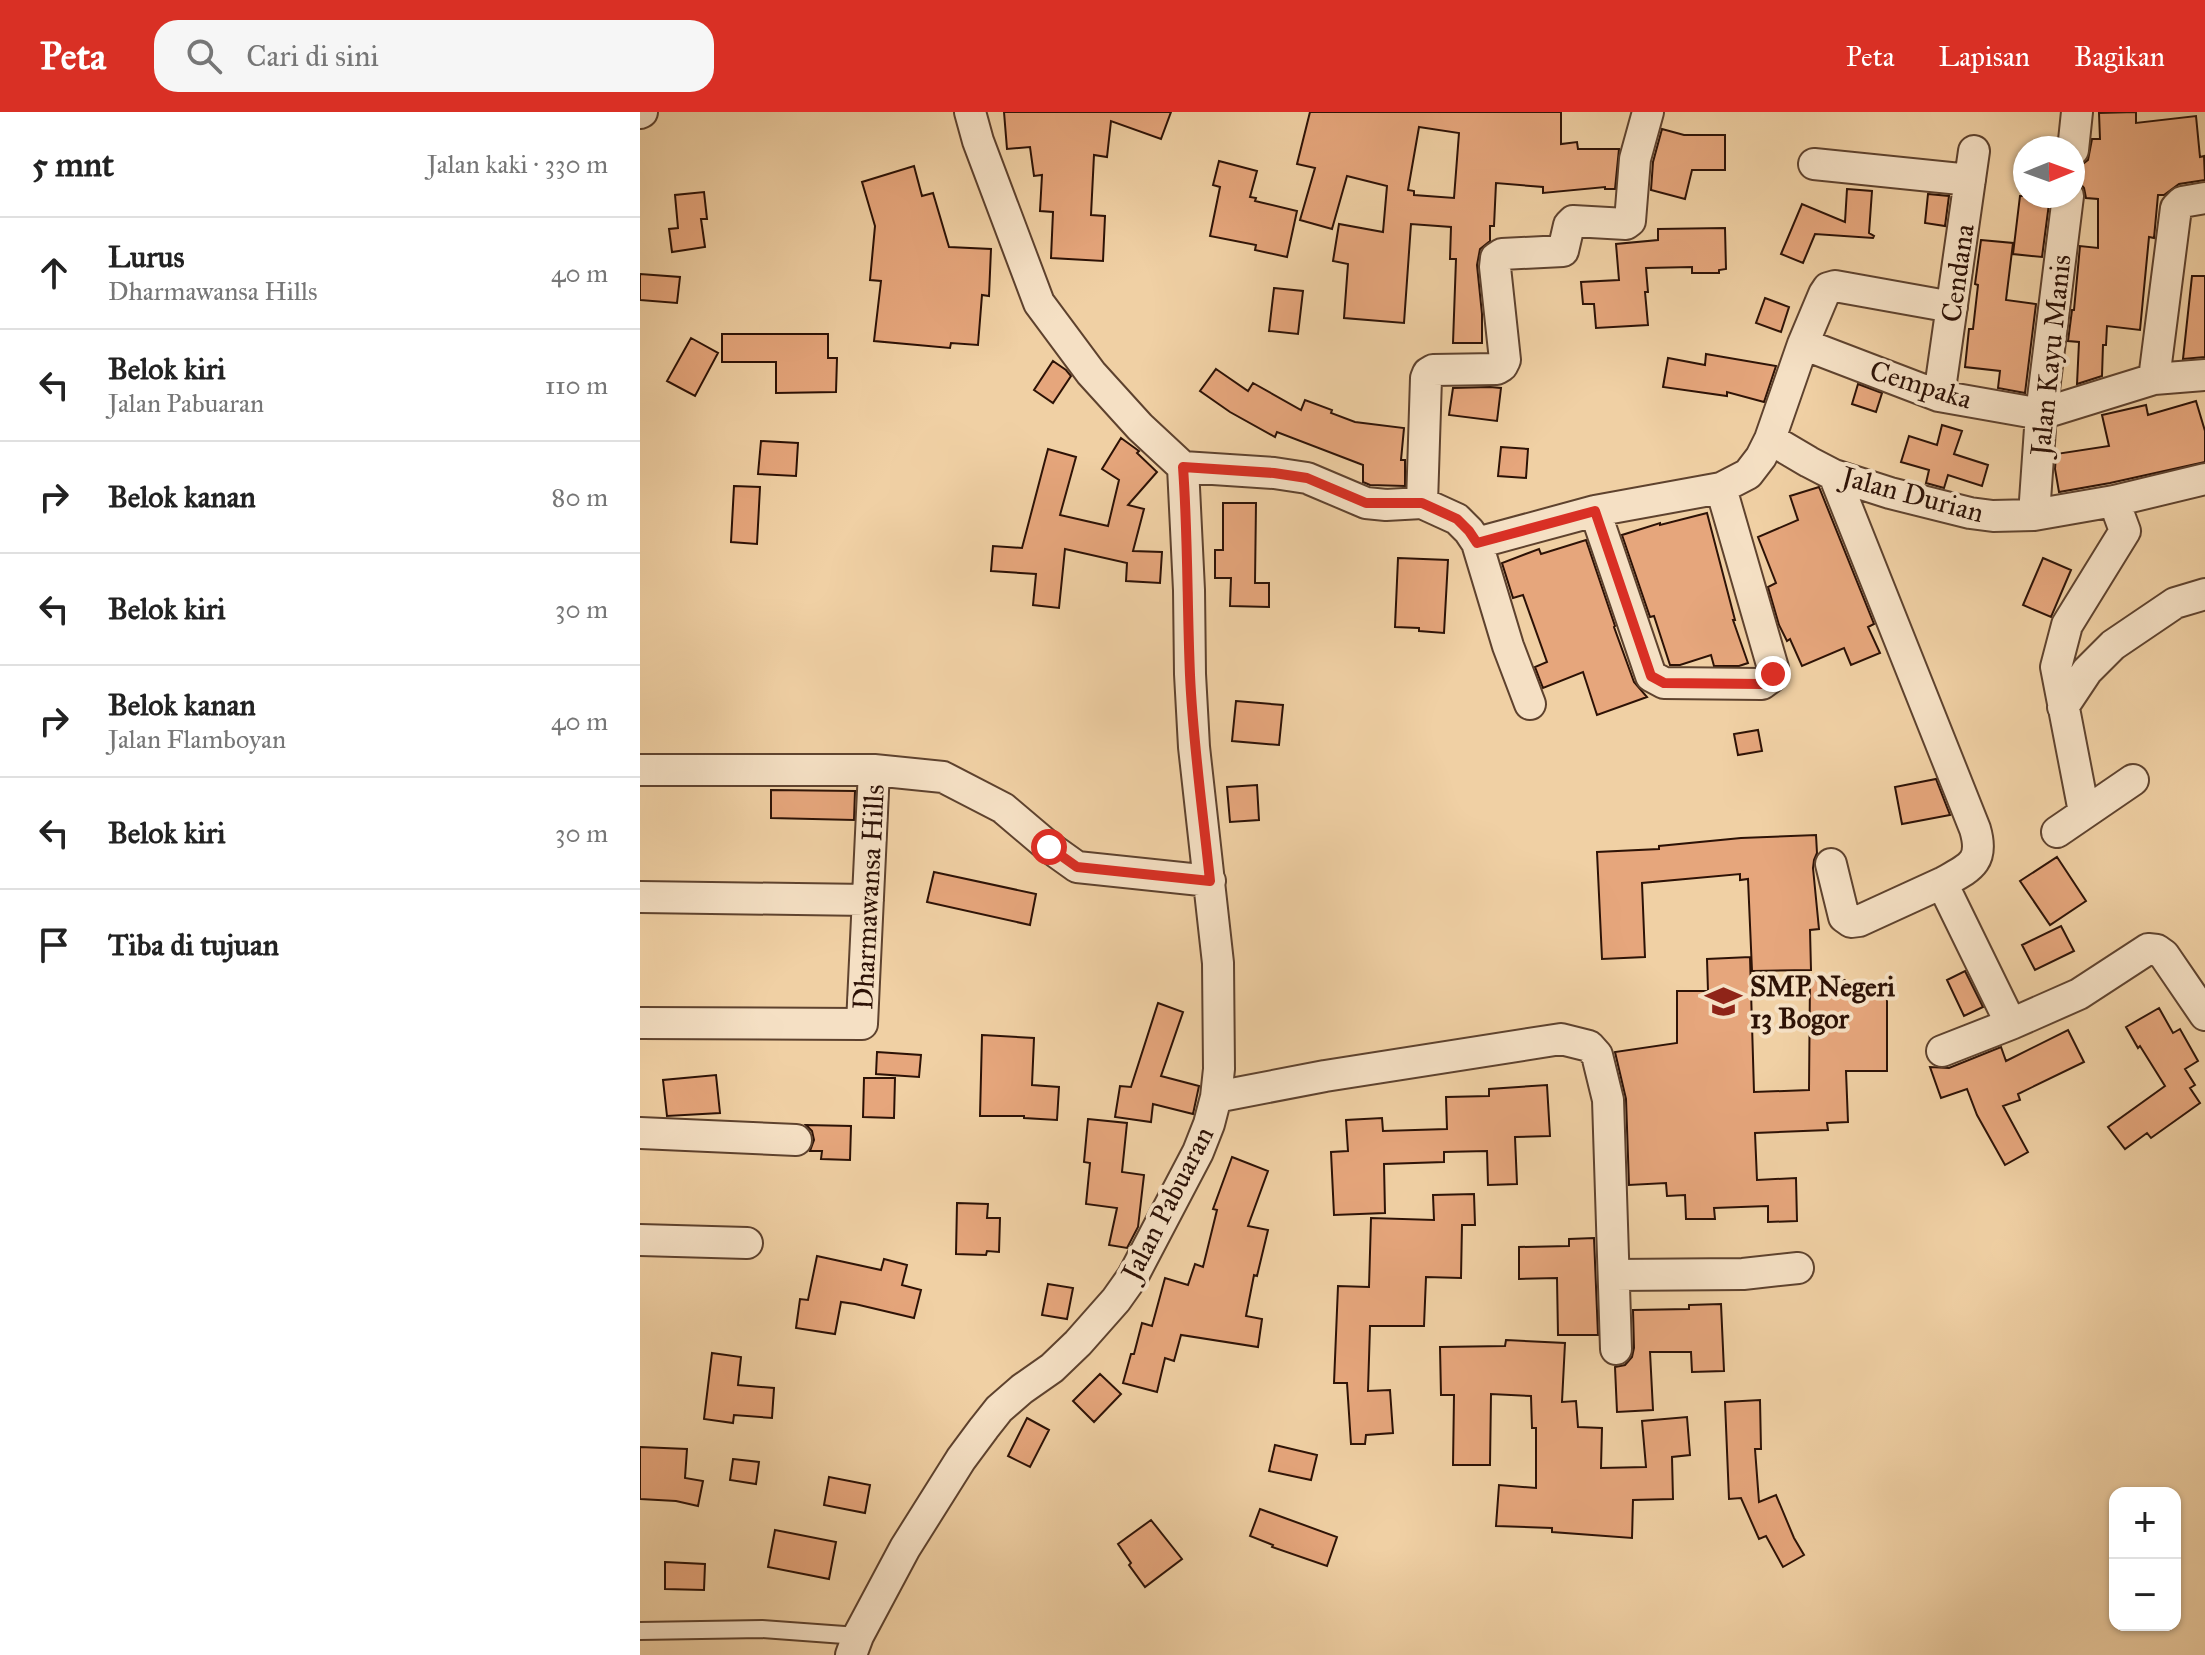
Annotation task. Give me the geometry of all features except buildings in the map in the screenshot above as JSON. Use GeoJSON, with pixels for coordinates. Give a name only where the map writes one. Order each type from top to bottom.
{"type":"FeatureCollection","features":[{"type":"Feature","properties":{"kind":"street"},"geometry":{"type":"LineString","coordinates":[[970,112],[1039,303],[1091,373],[1140,427],[1183,467],[1307,478],[1366,503],[1422,503],[1468,531],[1530,704]]}},
{"type":"Feature","properties":{"kind":"street"},"geometry":{"type":"LineString","coordinates":[[1422,503],[1428,373],[1433,370],[1497,369],[1502,366],[1505,360],[1496,258],[1502,254],[1560,252],[1573,221],[1626,224],[1630,221],[1635,159],[1648,112]]}},
{"type":"Feature","properties":{"kind":"street"},"geometry":{"type":"LineString","coordinates":[[2074,136],[2077,112]]}},
{"type":"Feature","properties":{"kind":"street","name":"Cendana"},"geometry":{"type":"LineString","coordinates":[[1814,164],[1972,165],[1939,396]]}},
{"type":"Feature","properties":{"kind":"street"},"geometry":{"type":"LineString","coordinates":[[2154,379],[2176,208],[2182,202],[2205,198]]}},
{"type":"Feature","properties":{"kind":"street","name":"Jalan Kayu Manis"},"geometry":{"type":"LineString","coordinates":[[2034,515],[2041,414],[2067,208]]}},
{"type":"Feature","properties":{"kind":"street"},"geometry":{"type":"LineString","coordinates":[[1468,531],[1721,488],[1760,457],[1828,288],[1835,286],[1952,307]]}},
{"type":"Feature","properties":{"kind":"street","name":"Cempaka"},"geometry":{"type":"LineString","coordinates":[[1803,344],[1939,396],[2041,414]]}},
{"type":"Feature","properties":{"kind":"street"},"geometry":{"type":"LineString","coordinates":[[2041,414],[2154,379],[2205,375]]}},
{"type":"Feature","properties":{"kind":"street","name":"Jalan Durian"},"geometry":{"type":"LineString","coordinates":[[1760,457],[1809,462],[1834,475],[1890,493],[1993,516],[2034,515],[2114,501],[2205,479]]}},
{"type":"Feature","properties":{"kind":"street","name":"Jalan Pabuaran"},"geometry":{"type":"LineString","coordinates":[[855,1645],[905,1548],[984,1428],[999,1409],[1052,1368],[1078,1343],[1133,1276],[1198,1152],[1209,1124],[1219,1069],[1219,998],[1210,881],[1194,747],[1183,467]]}},
{"type":"Feature","properties":{"kind":"street"},"geometry":{"type":"LineString","coordinates":[[1831,864],[1844,917],[1851,922],[1942,883],[1974,862],[1979,852],[1979,843],[1834,475]]}},
{"type":"Feature","properties":{"kind":"street"},"geometry":{"type":"LineString","coordinates":[[1595,511],[1651,676],[1664,683],[1762,684],[1773,674],[1773,668],[1721,488]]}},
{"type":"Feature","properties":{"kind":"street"},"geometry":{"type":"LineString","coordinates":[[2084,812],[2056,667],[2067,625],[2125,531],[2114,501]]}},
{"type":"Feature","properties":{"kind":"street"},"geometry":{"type":"LineString","coordinates":[[2063,707],[2087,671],[2113,645],[2175,603],[2205,594]]}},
{"type":"Feature","properties":{"kind":"street"},"geometry":{"type":"LineString","coordinates":[[640,770],[874,770]]}},
{"type":"Feature","properties":{"kind":"street","name":"Dharmawansa Hills"},"geometry":{"type":"LineString","coordinates":[[640,1023],[862,1024],[874,770],[943,777],[1003,808],[1077,867],[1210,881]]}},
{"type":"Feature","properties":{"kind":"street"},"geometry":{"type":"LineString","coordinates":[[2057,832],[2133,780]]}},
{"type":"Feature","properties":{"kind":"street"},"geometry":{"type":"LineString","coordinates":[[1942,883],[2011,1024]]}},
{"type":"Feature","properties":{"kind":"street"},"geometry":{"type":"LineString","coordinates":[[640,897],[868,900]]}},
{"type":"Feature","properties":{"kind":"street"},"geometry":{"type":"LineString","coordinates":[[1942,1051],[2079,994],[2148,949],[2164,955],[2205,1015]]}},
{"type":"Feature","properties":{"kind":"street"},"geometry":{"type":"LineString","coordinates":[[1216,1097],[1325,1076],[1561,1039],[1589,1046],[1597,1055],[1608,1100],[1616,1349]]}},
{"type":"Feature","properties":{"kind":"street"},"geometry":{"type":"LineString","coordinates":[[640,1133],[796,1140]]}},
{"type":"Feature","properties":{"kind":"street"},"geometry":{"type":"LineString","coordinates":[[640,1240],[747,1243]]}},
{"type":"Feature","properties":{"kind":"street"},"geometry":{"type":"LineString","coordinates":[[1614,1275],[1743,1274],[1798,1268]]}},
{"type":"Feature","properties":{"kind":"lane"},"geometry":{"type":"LineString","coordinates":[[640,1631],[762,1629],[855,1645]]}},
{"type":"Feature","properties":{"kind":"place","name":"SMP Negeri 13 Bogor"},"geometry":{"type":"Point","coordinates":[1724,1002]}},
{"type":"Feature","properties":{"kind":"route"},"geometry":{"type":"LineString","coordinates":[[1049,847],[1077,867],[1210,881],[1194,747],[1183,467],[1235,469],[1307,478],[1366,503],[1422,503],[1457,519],[1477,543],[1595,511],[1651,676],[1664,683],[1762,684],[1773,674]]}}]}
